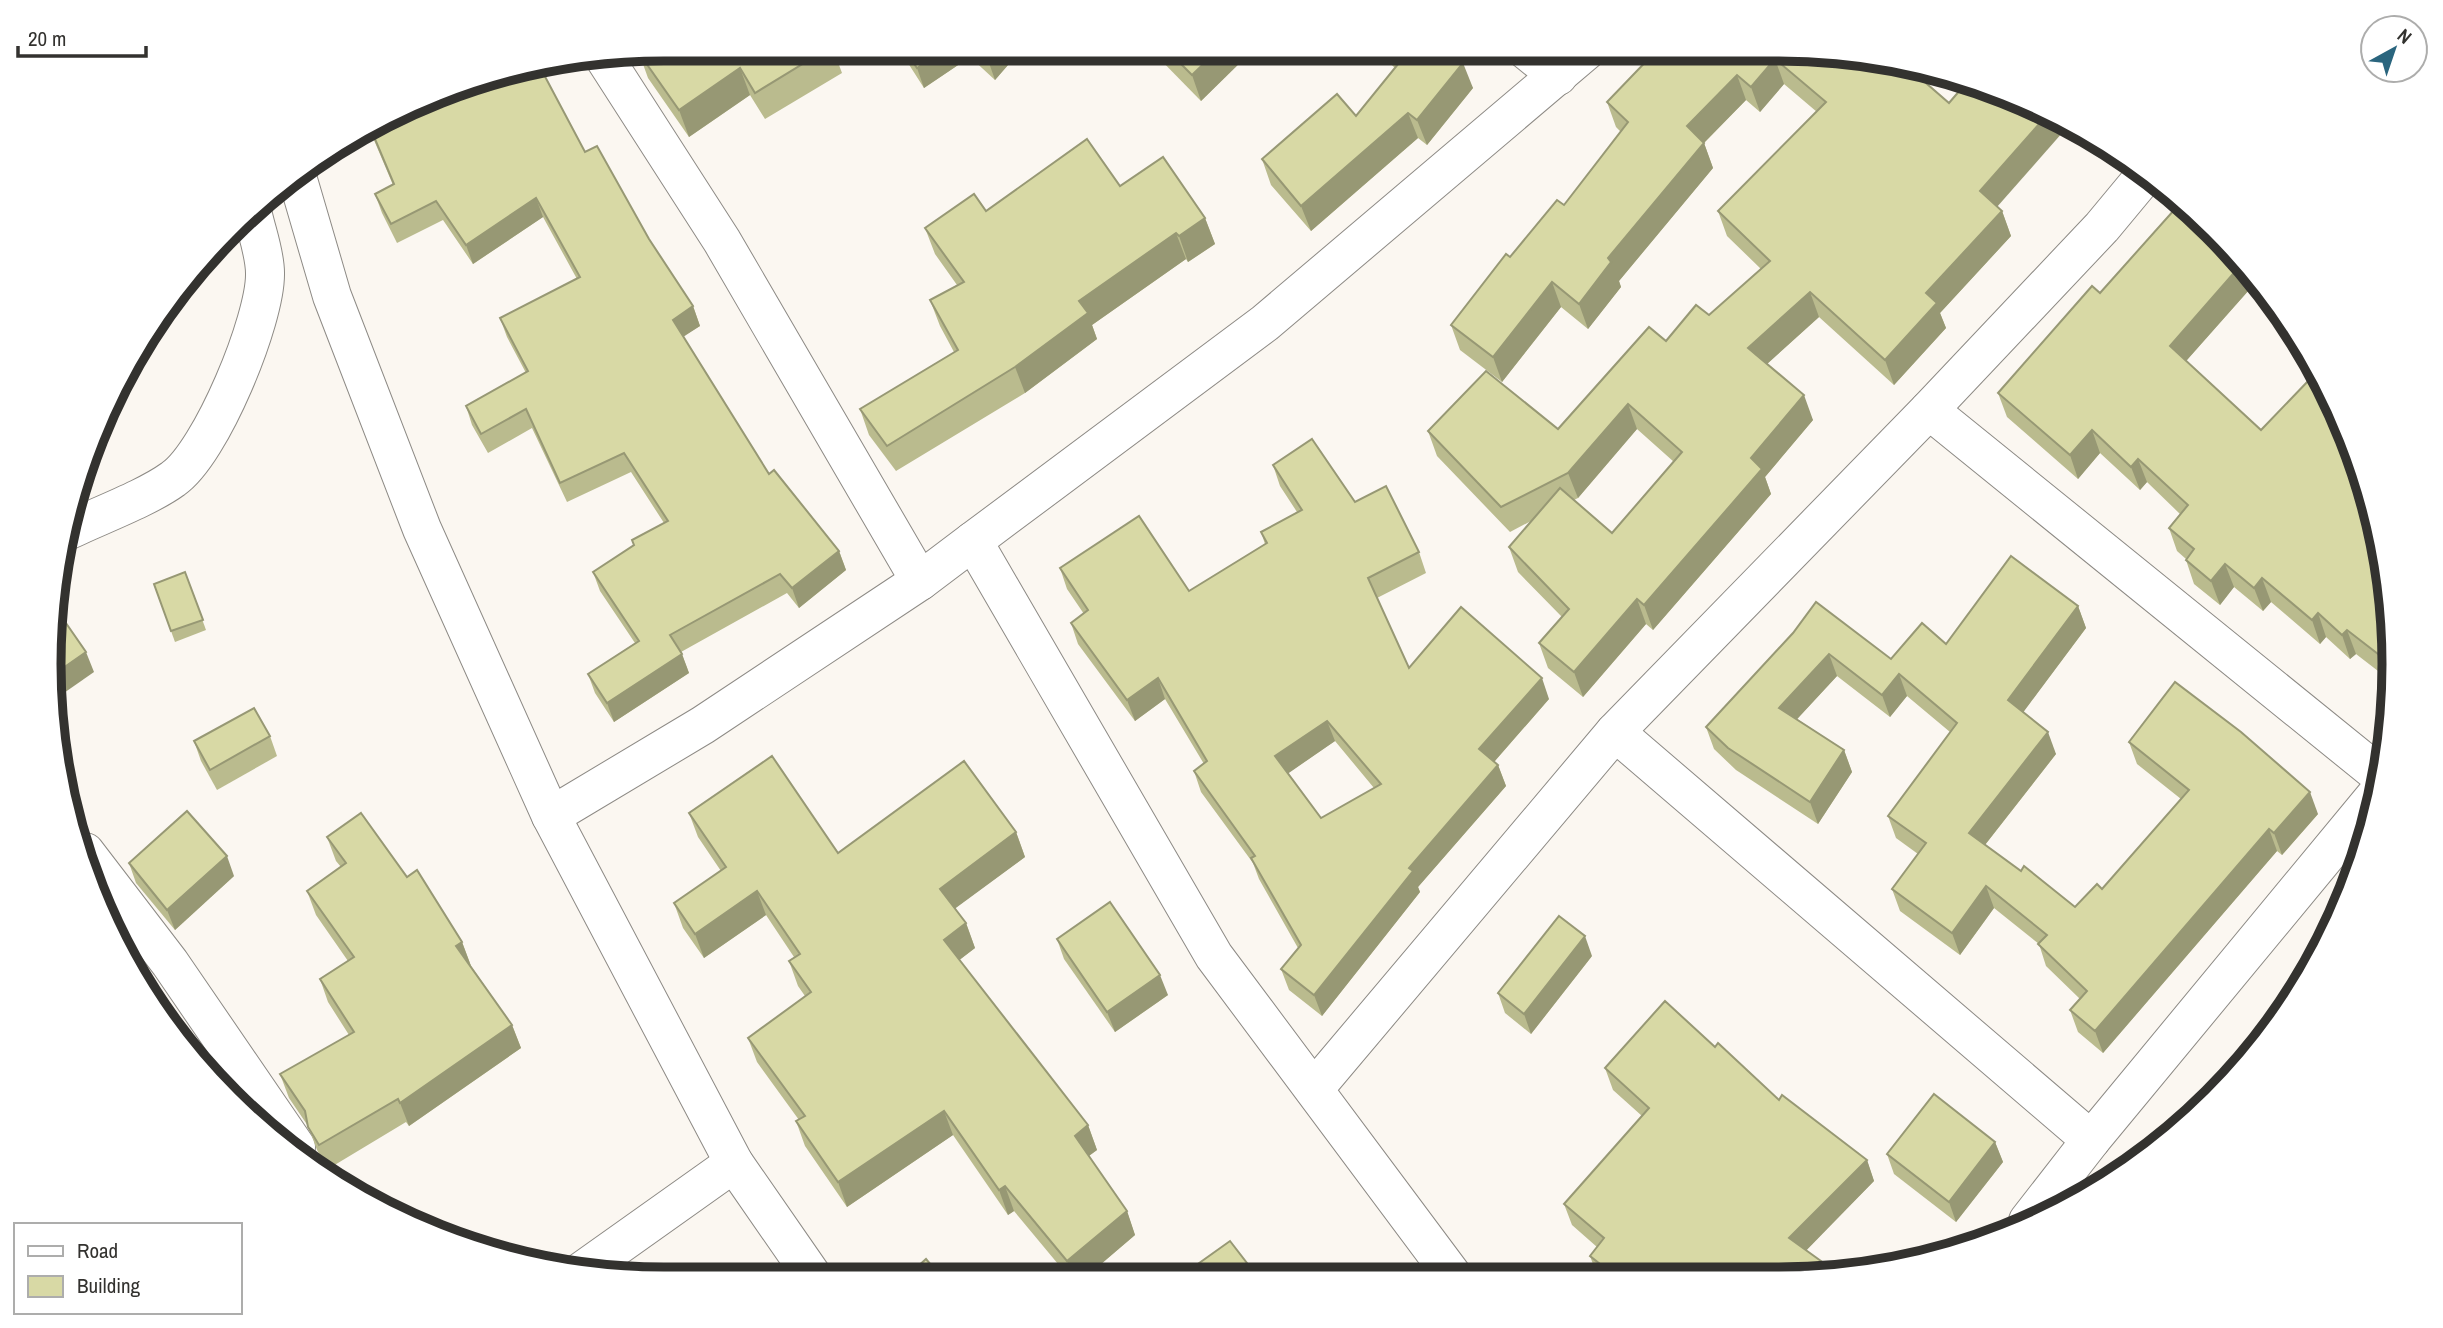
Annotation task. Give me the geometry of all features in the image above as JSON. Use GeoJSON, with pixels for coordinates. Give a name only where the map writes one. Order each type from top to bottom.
{"type":"FeatureCollection","features":[{"type":"Feature","properties":{"kind":"street"},"geometry":{"type":"LineString","coordinates":[[1540,61],[1558,76]]}},
{"type":"Feature","properties":{"kind":"street"},"geometry":{"type":"LineString","coordinates":[[551,816],[703,725],[920,581],[1265,323],[1575,61]]}},
{"type":"Feature","properties":{"kind":"street"},"geometry":{"type":"LineString","coordinates":[[608,64],[722,241],[920,581]]}},
{"type":"Feature","properties":{"kind":"street"},"geometry":{"type":"LineString","coordinates":[[1314,1089],[1615,732],[1928,410],[2102,227],[2140,182]]}},
{"type":"Feature","properties":{"kind":"street"},"geometry":{"type":"LineString","coordinates":[[299,184],[332,296],[422,529],[551,816],[734,1163],[807,1267]]}},
{"type":"Feature","properties":{"kind":"street"},"geometry":{"type":"LineString","coordinates":[[78,526],[173,480],[196,454],[218,415],[254,332],[265,273],[255,223]]}},
{"type":"Feature","properties":{"kind":"street"},"geometry":{"type":"LineString","coordinates":[[1928,410],[2372,769]]}},
{"type":"Feature","properties":{"kind":"street"},"geometry":{"type":"LineString","coordinates":[[973,541],[1214,956],[1446,1267]]}},
{"type":"Feature","properties":{"kind":"street"},"geometry":{"type":"LineString","coordinates":[[1615,732],[2091,1140]]}},
{"type":"Feature","properties":{"kind":"street"},"geometry":{"type":"LineString","coordinates":[[2038,1209],[2091,1140],[2363,811]]}},
{"type":"Feature","properties":{"kind":"street"},"geometry":{"type":"LineString","coordinates":[[96,867],[170,963],[287,1133]]}},
{"type":"Feature","properties":{"kind":"street"},"geometry":{"type":"LineString","coordinates":[[594,1263],[734,1163]]}},
{"type":"Feature","properties":{"kind":"building"},"geometry":{"type":"Polygon","coordinates":[[[807,61],[755,93],[740,68],[679,110],[645,62],[807,61]]]}},
{"type":"Feature","properties":{"kind":"building"},"geometry":{"type":"Polygon","coordinates":[[[912,61],[927,61],[917,68],[912,61]]]}},
{"type":"Feature","properties":{"kind":"building"},"geometry":{"type":"Polygon","coordinates":[[[1178,61],[1207,61],[1192,75],[1178,61]]]}},
{"type":"Feature","properties":{"kind":"building"},"geometry":{"type":"Polygon","coordinates":[[[1401,61],[1463,63],[1417,120],[1408,113],[1301,206],[1262,159],[1337,94],[1356,116],[1401,61]]]}},
{"type":"Feature","properties":{"kind":"building"},"geometry":{"type":"Polygon","coordinates":[[[1646,61],[1773,61],[1751,87],[1737,75],[1687,126],[1704,143],[1608,258],[1611,262],[1579,304],[1552,282],[1493,357],[1451,325],[1506,254],[1510,257],[1557,200],[1564,205],[1628,122],[1607,102],[1646,61]]]}},
{"type":"Feature","properties":{"kind":"building"},"geometry":{"type":"Polygon","coordinates":[[[1777,61],[1858,66],[1897,73],[1921,79],[1949,103],[1961,89],[2042,121],[1980,191],[2002,211],[1926,293],[1937,303],[1885,360],[1810,292],[1748,348],[1804,395],[1751,458],[1762,469],[1644,605],[1637,599],[1574,672],[1539,643],[1569,609],[1509,547],[1560,488],[1612,533],[1682,452],[1628,404],[1568,473],[1501,507],[1428,431],[1486,371],[1558,429],[1649,327],[1666,341],[1696,305],[1709,315],[1770,261],[1718,211],[1826,102],[1777,61]]]}},
{"type":"Feature","properties":{"kind":"building"},"geometry":{"type":"Polygon","coordinates":[[[543,74],[585,152],[597,146],[649,239],[693,306],[673,320],[769,474],[774,470],[839,551],[792,588],[780,574],[670,635],[682,654],[607,703],[588,674],[639,641],[593,572],[634,545],[632,540],[668,521],[624,453],[560,483],[526,409],[481,434],[466,406],[528,371],[500,318],[580,277],[536,198],[466,245],[436,201],[391,224],[375,194],[394,184],[374,136],[397,123],[470,93],[543,74]]]}},
{"type":"Feature","properties":{"kind":"building"},"geometry":{"type":"Polygon","coordinates":[[[1087,139],[1120,186],[1163,157],[1205,218],[1179,236],[1176,233],[1079,301],[1088,313],[1015,367],[887,446],[860,409],[958,350],[930,300],[964,282],[925,228],[974,194],[986,211],[1087,139]]]}},
{"type":"Feature","properties":{"kind":"building"},"geometry":{"type":"Polygon","coordinates":[[[2174,210],[2235,271],[2170,346],[2261,430],[2310,379],[2336,433],[2361,508],[2377,585],[2382,657],[2347,630],[2342,635],[2318,613],[2312,620],[2262,578],[2254,588],[2225,564],[2211,581],[2186,560],[2194,549],[2169,528],[2188,505],[2138,459],[2131,467],[2092,430],[2070,455],[1998,393],[2092,286],[2100,293],[2174,210]]]}},
{"type":"Feature","properties":{"kind":"building"},"geometry":{"type":"Polygon","coordinates":[[[1312,439],[1355,502],[1386,486],[1419,552],[1368,578],[1409,668],[1461,607],[1542,678],[1479,749],[1498,765],[1409,868],[1413,871],[1314,995],[1281,969],[1301,945],[1251,858],[1255,856],[1194,771],[1207,761],[1158,678],[1127,700],[1071,623],[1088,610],[1060,568],[1139,516],[1189,591],[1267,543],[1261,532],[1302,510],[1273,465],[1312,439]],[[1327,721],[1275,756],[1321,818],[1381,784],[1327,721]]]}},
{"type":"Feature","properties":{"kind":"building"},"geometry":{"type":"Polygon","coordinates":[[[2011,556],[2078,606],[2008,700],[2048,732],[1969,833],[2021,871],[2024,866],[2075,907],[2097,884],[2102,889],[2189,790],[2129,742],[2175,682],[2241,732],[2310,792],[2274,833],[2269,829],[2095,1031],[2070,1010],[2087,991],[2038,944],[2047,935],[1986,886],[1952,933],[1892,889],[1926,843],[1888,816],[1957,723],[1899,674],[1882,695],[1829,654],[1779,708],[1844,750],[1810,802],[1728,748],[1706,727],[1793,633],[1816,602],[1891,659],[1922,623],[1946,644],[2011,556]]]}},
{"type":"Feature","properties":{"kind":"building"},"geometry":{"type":"Polygon","coordinates":[[[185,572],[203,620],[171,631],[154,584],[185,572]]]}},
{"type":"Feature","properties":{"kind":"building"},"geometry":{"type":"Polygon","coordinates":[[[63,619],[86,652],[61,669],[63,619]]]}},
{"type":"Feature","properties":{"kind":"building"},"geometry":{"type":"Polygon","coordinates":[[[254,708],[270,736],[210,770],[194,741],[254,708]]]}},
{"type":"Feature","properties":{"kind":"building"},"geometry":{"type":"Polygon","coordinates":[[[772,756],[838,853],[964,761],[1016,832],[940,889],[966,923],[944,940],[1088,1125],[1075,1136],[1127,1211],[1067,1261],[1005,1186],[999,1190],[944,1111],[838,1182],[796,1121],[805,1116],[748,1038],[811,992],[789,961],[800,954],[757,891],[695,934],[674,903],[726,867],[689,813],[772,756]]]}},
{"type":"Feature","properties":{"kind":"building"},"geometry":{"type":"Polygon","coordinates":[[[187,811],[227,856],[167,910],[129,863],[187,811]]]}},
{"type":"Feature","properties":{"kind":"building"},"geometry":{"type":"Polygon","coordinates":[[[361,813],[407,877],[417,870],[462,942],[456,946],[512,1025],[400,1103],[398,1099],[319,1145],[308,1127],[305,1111],[280,1074],[354,1032],[320,979],[354,957],[307,891],[346,863],[327,837],[361,813]]]}},
{"type":"Feature","properties":{"kind":"building"},"geometry":{"type":"Polygon","coordinates":[[[1110,902],[1160,975],[1107,1012],[1057,939],[1110,902]]]}},
{"type":"Feature","properties":{"kind":"building"},"geometry":{"type":"Polygon","coordinates":[[[1559,916],[1585,936],[1524,1014],[1498,993],[1559,916]]]}},
{"type":"Feature","properties":{"kind":"building"},"geometry":{"type":"Polygon","coordinates":[[[1665,1001],[1715,1047],[1718,1043],[1779,1100],[1782,1095],[1867,1160],[1789,1238],[1826,1264],[1604,1267],[1590,1256],[1604,1238],[1564,1204],[1649,1108],[1605,1068],[1665,1001]]]}},
{"type":"Feature","properties":{"kind":"building"},"geometry":{"type":"Polygon","coordinates":[[[1934,1094],[1995,1142],[1949,1202],[1887,1154],[1934,1094]]]}},
{"type":"Feature","properties":{"kind":"building"},"geometry":{"type":"Polygon","coordinates":[[[1230,1241],[1250,1267],[1194,1267],[1230,1241]]]}},
{"type":"Feature","properties":{"kind":"building"},"geometry":{"type":"Polygon","coordinates":[[[926,1259],[933,1267],[917,1267],[926,1259]]]}}]}
